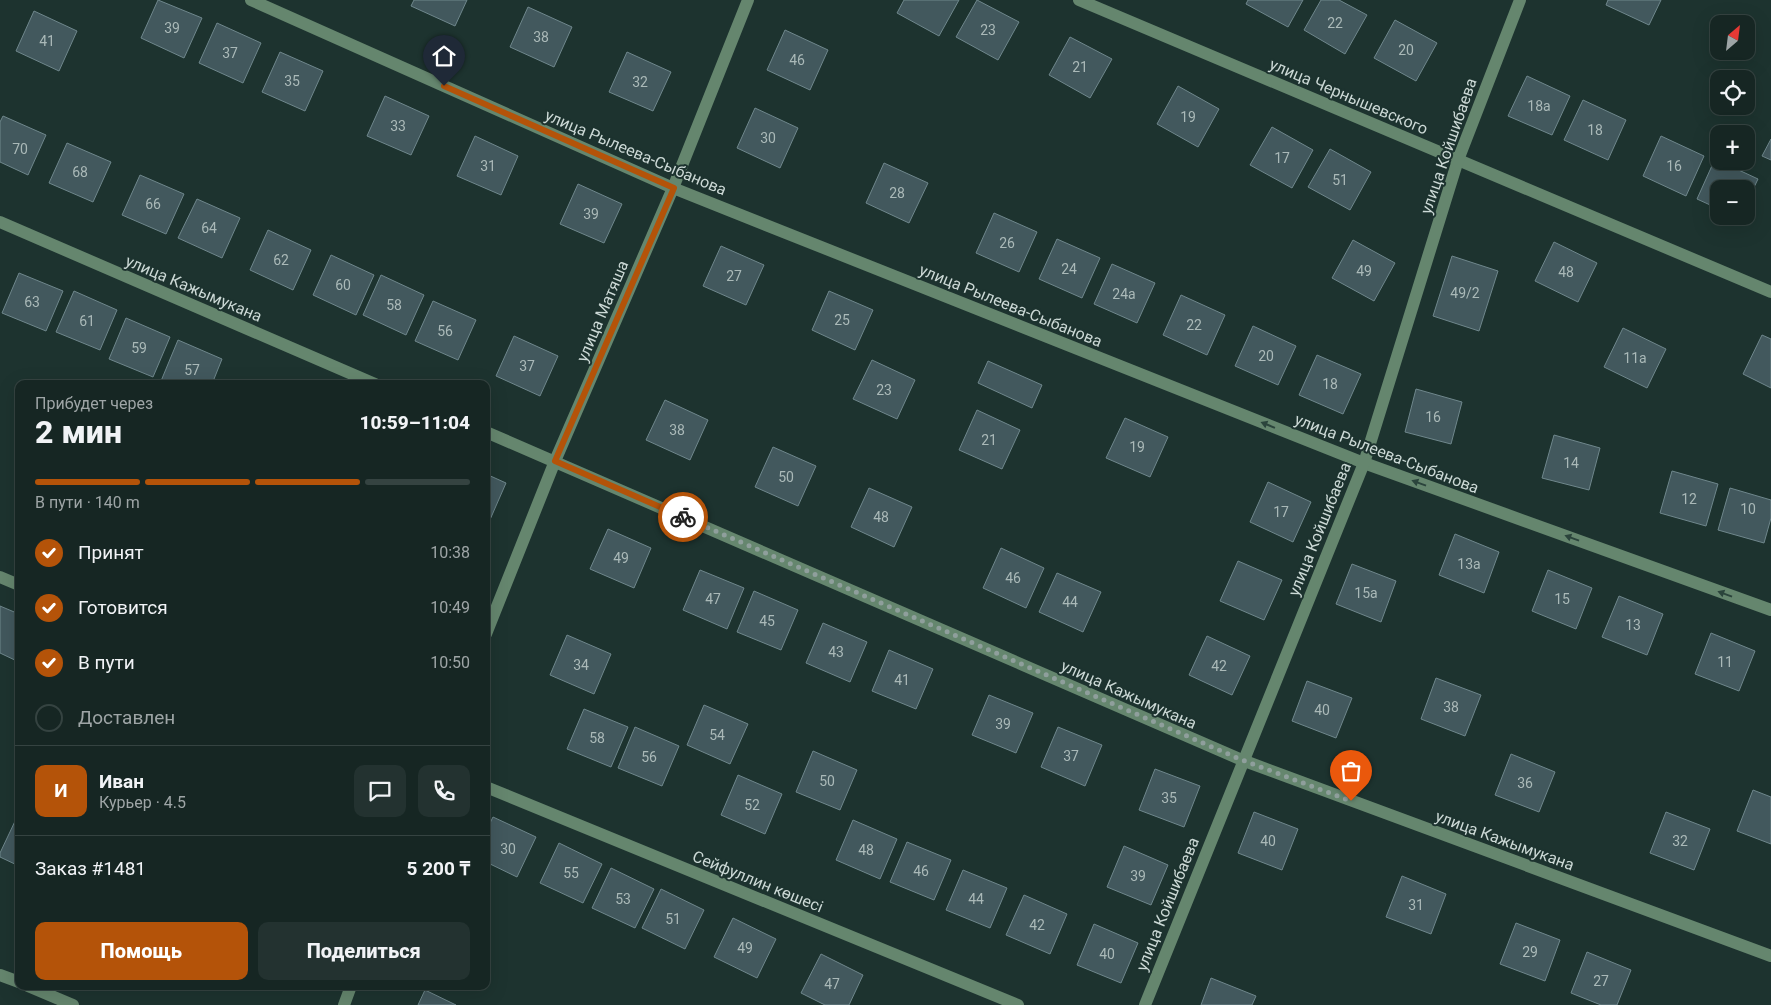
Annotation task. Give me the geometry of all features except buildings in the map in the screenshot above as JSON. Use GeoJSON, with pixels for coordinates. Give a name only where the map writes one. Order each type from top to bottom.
{"type":"FeatureCollection","features":[{"type":"Feature","properties":{"kind":"street","name":"улица Рылеева-Сыбанова"},"geometry":{"type":"LineString","coordinates":[[250,0],[674,188],[1364,463],[1771,610]]}},
{"type":"Feature","properties":{"kind":"street","name":"улица Матяша"},"geometry":{"type":"LineString","coordinates":[[490,624],[555,461],[674,188],[748,0]]}},
{"type":"Feature","properties":{"kind":"street","name":"улица Чернышевского"},"geometry":{"type":"LineString","coordinates":[[1079,0],[1771,292]]}},
{"type":"Feature","properties":{"kind":"street","name":"улица Койшибаева"},"geometry":{"type":"LineString","coordinates":[[1144,1005],[1364,463],[1458,160],[1520,0]]}},
{"type":"Feature","properties":{"kind":"street","name":"улица Кажымукана"},"geometry":{"type":"LineString","coordinates":[[0,222],[366,380]]}},
{"type":"Feature","properties":{"kind":"street","name":"улица Кажымукана"},"geometry":{"type":"LineString","coordinates":[[490,434],[1242,760],[1771,956]]}},
{"type":"Feature","properties":{"kind":"street"},"geometry":{"type":"LineString","coordinates":[[0,577],[15,583]]}},
{"type":"Feature","properties":{"kind":"street","name":"Сейфуллин көшесі"},"geometry":{"type":"LineString","coordinates":[[490,788],[1018,1005]]}},
{"type":"Feature","properties":{"kind":"street"},"geometry":{"type":"LineString","coordinates":[[0,974],[15,980]]}},
{"type":"Feature","properties":{"kind":"street"},"geometry":{"type":"LineString","coordinates":[[37,990],[73,1005]]}},
{"type":"Feature","properties":{"kind":"street"},"geometry":{"type":"LineString","coordinates":[[344,1005],[350,990]]}},
{"type":"Feature","properties":{"kind":"way so far"},"geometry":{"type":"LineString","coordinates":[[683,517],[1242,760],[1351,801]]}},
{"type":"Feature","properties":{"kind":"route"},"geometry":{"type":"LineString","coordinates":[[444,86],[674,188],[555,461],[683,517]]}}]}
